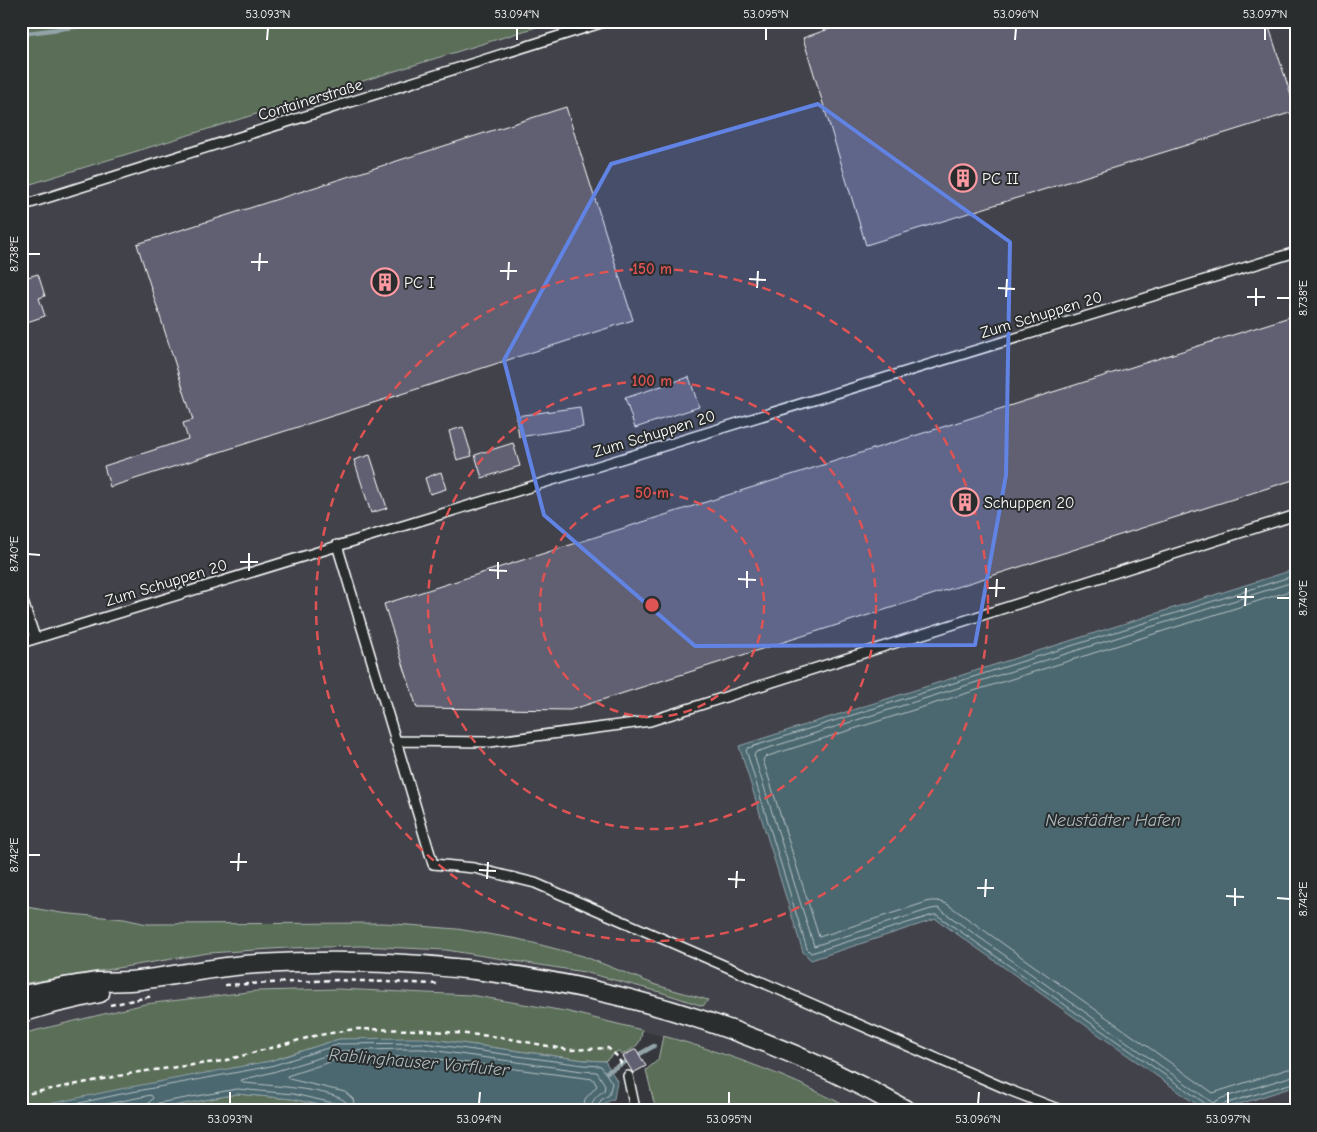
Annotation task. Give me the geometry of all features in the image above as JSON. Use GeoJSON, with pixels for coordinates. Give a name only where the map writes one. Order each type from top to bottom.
{"type":"FeatureCollection","features":[{"type":"Feature","properties":{"kind":"street"},"geometry":{"type":"LineString","coordinates":[[21,995],[97,982],[138,980],[201,969],[258,964],[365,962],[474,969],[571,984],[666,1007],[747,1036],[823,1068],[908,1111]]}},
{"type":"Feature","properties":{"kind":"street"},"geometry":{"type":"LineString","coordinates":[[21,1013],[99,993],[138,980]]}},
{"type":"Feature","properties":{"kind":"lane","name":"Containerstraße"},"geometry":{"type":"LineString","coordinates":[[21,206],[607,21]]}},
{"type":"Feature","properties":{"kind":"lane","name":"Zum Schuppen 20"},"geometry":{"type":"LineString","coordinates":[[21,642],[1296,252]]}},
{"type":"Feature","properties":{"kind":"lane"},"geometry":{"type":"LineString","coordinates":[[395,741],[490,742],[650,721],[1296,515]]}},
{"type":"Feature","properties":{"kind":"lane"},"geometry":{"type":"LineString","coordinates":[[337,545],[433,864],[474,868],[535,883],[1009,1090],[1063,1111]]}},
{"type":"Feature","properties":{"kind":"lane"},"geometry":{"type":"LineString","coordinates":[[21,596],[35,638]]}},
{"type":"Feature","properties":{"kind":"lane"},"geometry":{"type":"LineString","coordinates":[[628,1076],[634,1104],[633,1111]]}},
{"type":"Feature","properties":{"kind":"path"},"geometry":{"type":"LineString","coordinates":[[218,985],[336,980],[442,984]]}},
{"type":"Feature","properties":{"kind":"path"},"geometry":{"type":"LineString","coordinates":[[105,1006],[162,994]]}},
{"type":"Feature","properties":{"kind":"path"},"geometry":{"type":"LineString","coordinates":[[21,1095],[139,1072],[223,1061],[314,1036],[355,1029],[423,1030],[500,1037],[569,1050],[608,1048],[618,1058]]}},
{"type":"Feature","properties":{"kind":"highlighted area"},"geometry":{"type":"Polygon","coordinates":[[[818,104],[1010,242],[1006,475],[975,645],[695,646],[544,515],[504,360],[611,164],[818,104]]]}},
{"type":"Feature","properties":{"kind":"shaded area"},"geometry":{"type":"Polygon","coordinates":[[[556,21],[1296,21],[1296,569],[739,746],[803,952],[811,960],[936,919],[1206,1111],[855,1111],[769,1071],[712,1049],[565,1011],[470,995],[338,989],[257,991],[145,1004],[21,1034],[21,187],[556,21]]]}},
{"type":"Feature","properties":{"kind":"shaded area"},"geometry":{"type":"Polygon","coordinates":[[[1296,1086],[1296,1111],[1218,1111],[1296,1086]]]}},
{"type":"Feature","properties":{"kind":"green space"},"geometry":{"type":"Polygon","coordinates":[[[21,21],[556,21],[21,187],[21,21]]]}},
{"type":"Feature","properties":{"kind":"green space"},"geometry":{"type":"Polygon","coordinates":[[[21,906],[61,913],[124,919],[147,924],[384,923],[457,929],[518,939],[583,956],[656,985],[708,1000],[703,1006],[660,992],[584,972],[446,950],[362,946],[208,953],[21,984],[21,906]]]}},
{"type":"Feature","properties":{"kind":"green space"},"geometry":{"type":"Polygon","coordinates":[[[338,989],[470,995],[565,1011],[642,1030],[639,1043],[634,1048],[621,1055],[618,1051],[605,1061],[584,1060],[446,1041],[339,1039],[270,1061],[21,1111],[21,1034],[145,1004],[257,991],[338,989]]]}},
{"type":"Feature","properties":{"kind":"green space"},"geometry":{"type":"Polygon","coordinates":[[[663,1036],[762,1068],[809,1088],[855,1111],[665,1111],[655,1107],[646,1070],[658,1060],[663,1036]]]}},
{"type":"Feature","properties":{"kind":"green space"},"geometry":{"type":"Polygon","coordinates":[[[237,1094],[292,1099],[347,1111],[146,1111],[237,1094]]]}},
{"type":"Feature","properties":{"kind":"water","name":"Neustädter Hafen"},"geometry":{"type":"Polygon","coordinates":[[[1296,569],[1296,1086],[1218,1111],[1206,1111],[936,919],[811,960],[803,952],[739,746],[1296,569]]]}},
{"type":"Feature","properties":{"kind":"water"},"geometry":{"type":"Polygon","coordinates":[[[424,1038],[584,1060],[605,1061],[617,1081],[614,1099],[605,1103],[600,1111],[347,1111],[292,1099],[237,1094],[146,1111],[27,1111],[40,1106],[120,1089],[270,1061],[339,1039],[424,1038]]]}},
{"type":"Feature","properties":{"kind":"building","name":"PC II"},"geometry":{"type":"Polygon","coordinates":[[[852,21],[1267,21],[1296,111],[866,245],[803,38],[852,21]]]}},
{"type":"Feature","properties":{"kind":"building","name":"PC I"},"geometry":{"type":"Polygon","coordinates":[[[566,107],[633,320],[110,487],[104,466],[188,439],[183,423],[193,420],[137,244],[566,107]]]}},
{"type":"Feature","properties":{"kind":"building"},"geometry":{"type":"Polygon","coordinates":[[[38,274],[45,296],[39,298],[45,316],[21,324],[21,279],[38,274]]]}},
{"type":"Feature","properties":{"kind":"building","name":"Schuppen 20"},"geometry":{"type":"Polygon","coordinates":[[[1296,315],[1296,479],[570,710],[417,708],[384,604],[1296,315]]]}},
{"type":"Feature","properties":{"kind":"building"},"geometry":{"type":"Polygon","coordinates":[[[689,377],[699,407],[635,428],[625,398],[689,377]]]}},
{"type":"Feature","properties":{"kind":"building"},"geometry":{"type":"Polygon","coordinates":[[[580,407],[583,427],[519,437],[516,416],[580,407]]]}},
{"type":"Feature","properties":{"kind":"building"},"geometry":{"type":"Polygon","coordinates":[[[463,427],[472,456],[457,460],[449,431],[463,427]]]}},
{"type":"Feature","properties":{"kind":"building"},"geometry":{"type":"Polygon","coordinates":[[[513,443],[520,466],[482,478],[475,455],[513,443]]]}},
{"type":"Feature","properties":{"kind":"building"},"geometry":{"type":"Polygon","coordinates":[[[370,455],[387,508],[371,513],[354,460],[370,455]]]}},
{"type":"Feature","properties":{"kind":"building"},"geometry":{"type":"Polygon","coordinates":[[[441,472],[446,489],[430,494],[425,478],[441,472]]]}},
{"type":"Feature","properties":{"kind":"building"},"geometry":{"type":"Polygon","coordinates":[[[636,1049],[646,1066],[633,1073],[623,1056],[636,1049]]]}},
{"type":"Feature","properties":{"kind":"waterway"},"geometry":{"type":"LineString","coordinates":[[21,34],[118,21]]}},
{"type":"Feature","properties":{"kind":"waterway","name":"Rablinghauser Vorfluter"},"geometry":{"type":"LineString","coordinates":[[607,1072],[654,1046]]}},
{"type":"Feature","properties":{"kind":"place","name":"PC II"},"geometry":{"type":"Point","coordinates":[963,178]}},
{"type":"Feature","properties":{"kind":"place","name":"PC I"},"geometry":{"type":"Point","coordinates":[385,282]}},
{"type":"Feature","properties":{"kind":"place","name":"Schuppen 20"},"geometry":{"type":"Point","coordinates":[965,502]}}]}
